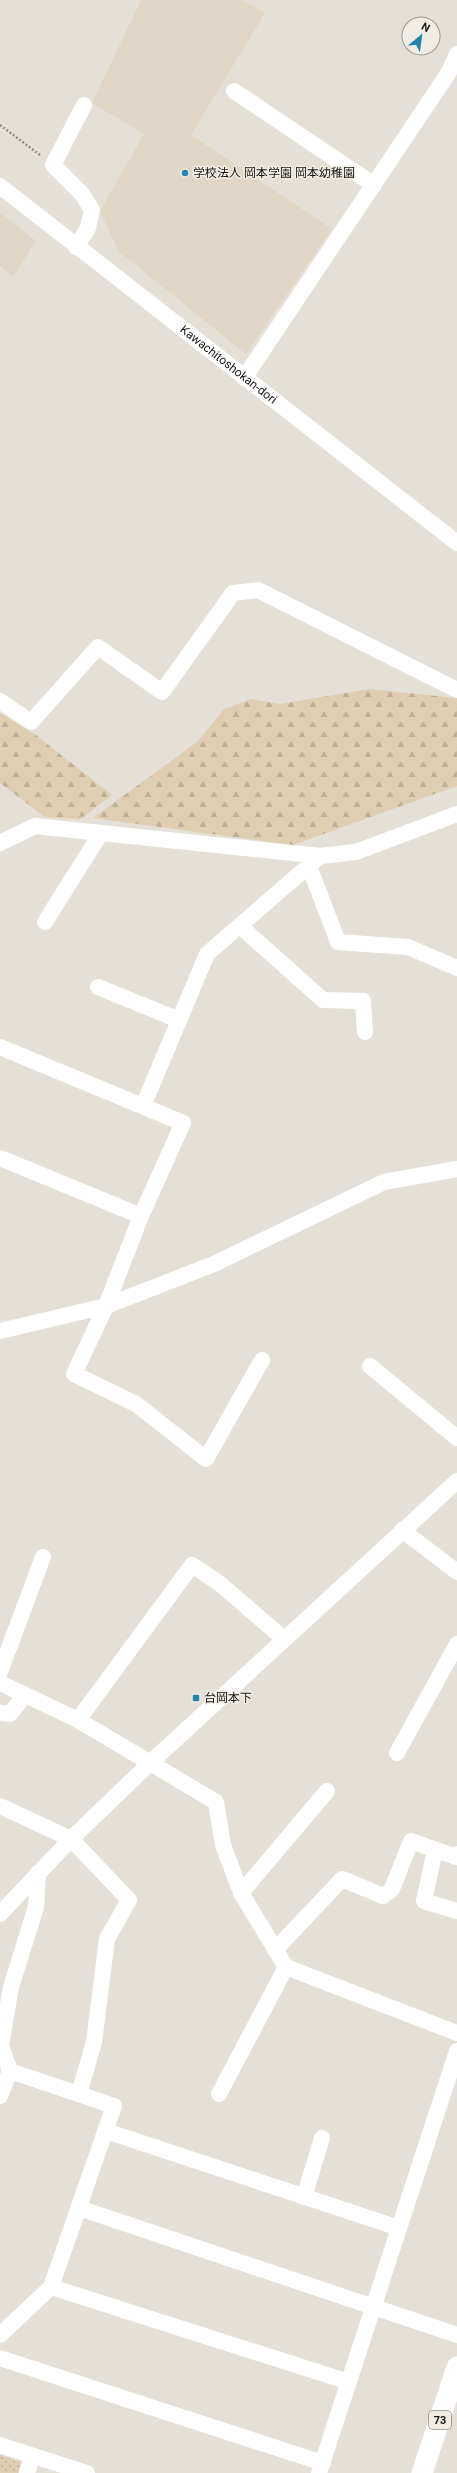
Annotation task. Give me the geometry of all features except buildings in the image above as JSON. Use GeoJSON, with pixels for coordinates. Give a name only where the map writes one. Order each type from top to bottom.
{"type":"FeatureCollection","features":[{"type":"Feature","properties":{"kind":"main road","name":"73"},"geometry":{"type":"LineString","coordinates":[[422,2473],[456,2372]]}},
{"type":"Feature","properties":{"kind":"street"},"geometry":{"type":"LineString","coordinates":[[244,378],[449,72],[457,54]]}},
{"type":"Feature","properties":{"kind":"street"},"geometry":{"type":"LineString","coordinates":[[234,91],[374,185]]}},
{"type":"Feature","properties":{"kind":"street"},"geometry":{"type":"LineString","coordinates":[[76,247],[88,228],[92,210],[82,194],[53,165],[84,105]]}},
{"type":"Feature","properties":{"kind":"street","name":"Kawachitoshokan-dori"},"geometry":{"type":"LineString","coordinates":[[0,186],[76,247],[457,543]]}},
{"type":"Feature","properties":{"kind":"street"},"geometry":{"type":"LineString","coordinates":[[0,701],[32,722],[98,647],[162,692],[234,593],[258,590],[457,690]]}},
{"type":"Feature","properties":{"kind":"street"},"geometry":{"type":"LineString","coordinates":[[0,843],[35,826],[101,833],[314,861],[356,852],[457,814]]}},
{"type":"Feature","properties":{"kind":"street"},"geometry":{"type":"LineString","coordinates":[[45,922],[101,833]]}},
{"type":"Feature","properties":{"kind":"street"},"geometry":{"type":"LineString","coordinates":[[143,1106],[207,954],[314,861]]}},
{"type":"Feature","properties":{"kind":"street"},"geometry":{"type":"LineString","coordinates":[[314,861],[338,942],[408,947],[457,968]]}},
{"type":"Feature","properties":{"kind":"street"},"geometry":{"type":"LineString","coordinates":[[240,926],[323,1000],[363,1001],[365,1032]]}},
{"type":"Feature","properties":{"kind":"street"},"geometry":{"type":"LineString","coordinates":[[98,987],[179,1020]]}},
{"type":"Feature","properties":{"kind":"street"},"geometry":{"type":"LineString","coordinates":[[0,1047],[183,1123],[140,1216],[106,1306],[74,1374],[136,1404],[206,1459],[262,1360]]}},
{"type":"Feature","properties":{"kind":"street"},"geometry":{"type":"LineString","coordinates":[[0,1158],[140,1216]]}},
{"type":"Feature","properties":{"kind":"street"},"geometry":{"type":"LineString","coordinates":[[0,1331],[106,1306],[214,1264],[384,1182],[457,1169]]}},
{"type":"Feature","properties":{"kind":"street"},"geometry":{"type":"LineString","coordinates":[[370,1366],[457,1438]]}},
{"type":"Feature","properties":{"kind":"street"},"geometry":{"type":"LineString","coordinates":[[0,1914],[71,1839],[150,1763],[457,1481]]}},
{"type":"Feature","properties":{"kind":"street"},"geometry":{"type":"LineString","coordinates":[[402,1530],[457,1572]]}},
{"type":"Feature","properties":{"kind":"street"},"geometry":{"type":"LineString","coordinates":[[0,1672],[43,1558]]}},
{"type":"Feature","properties":{"kind":"street"},"geometry":{"type":"LineString","coordinates":[[78,1720],[192,1565],[219,1583],[284,1639]]}},
{"type":"Feature","properties":{"kind":"street"},"geometry":{"type":"LineString","coordinates":[[397,1753],[457,1644]]}},
{"type":"Feature","properties":{"kind":"street"},"geometry":{"type":"LineString","coordinates":[[0,1683],[78,1720],[216,1802],[223,1845],[242,1893],[286,1967],[457,2033]]}},
{"type":"Feature","properties":{"kind":"street"},"geometry":{"type":"LineString","coordinates":[[0,1714],[10,1714],[25,1695]]}},
{"type":"Feature","properties":{"kind":"street"},"geometry":{"type":"LineString","coordinates":[[242,1893],[327,1791]]}},
{"type":"Feature","properties":{"kind":"street"},"geometry":{"type":"LineString","coordinates":[[0,1806],[71,1839],[129,1900],[107,1939],[94,2042],[79,2094]]}},
{"type":"Feature","properties":{"kind":"street"},"geometry":{"type":"LineString","coordinates":[[275,1950],[342,1879],[383,1896],[392,1889],[411,1841],[456,1857],[457,1854]]}},
{"type":"Feature","properties":{"kind":"street"},"geometry":{"type":"LineString","coordinates":[[435,1850],[424,1901],[457,1911]]}},
{"type":"Feature","properties":{"kind":"street"},"geometry":{"type":"LineString","coordinates":[[0,2096],[10,2071],[1,2046],[12,1987],[36,1907],[38,1873]]}},
{"type":"Feature","properties":{"kind":"street"},"geometry":{"type":"LineString","coordinates":[[219,2094],[286,1967]]}},
{"type":"Feature","properties":{"kind":"street"},"geometry":{"type":"LineString","coordinates":[[0,2358],[321,2468],[457,2051]]}},
{"type":"Feature","properties":{"kind":"street"},"geometry":{"type":"LineString","coordinates":[[0,2336],[51,2287],[114,2106],[10,2071]]}},
{"type":"Feature","properties":{"kind":"street"},"geometry":{"type":"LineString","coordinates":[[106,2130],[399,2228]]}},
{"type":"Feature","properties":{"kind":"street"},"geometry":{"type":"LineString","coordinates":[[304,2197],[322,2138]]}},
{"type":"Feature","properties":{"kind":"street"},"geometry":{"type":"LineString","coordinates":[[79,2208],[457,2335]]}},
{"type":"Feature","properties":{"kind":"street"},"geometry":{"type":"LineString","coordinates":[[51,2287],[349,2382]]}},
{"type":"Feature","properties":{"kind":"street"},"geometry":{"type":"LineString","coordinates":[[0,2445],[87,2473]]}},
{"type":"Feature","properties":{"kind":"street"},"geometry":{"type":"LineString","coordinates":[[27,2473],[32,2456]]}},
{"type":"Feature","properties":{"kind":"path"},"geometry":{"type":"LineString","coordinates":[[0,125],[53,165]]}},
{"type":"Feature","properties":{"kind":"shaded area","name":"学校法人 岡本学園 岡本幼稚園"},"geometry":{"type":"Polygon","coordinates":[[[141,0],[242,0],[265,13],[191,135],[332,229],[246,354],[118,251],[100,211],[144,134],[92,103],[141,0]]]}},
{"type":"Feature","properties":{"kind":"shaded area"},"geometry":{"type":"Polygon","coordinates":[[[0,213],[36,241],[13,277],[0,266],[0,213]]]}},
{"type":"Feature","properties":{"kind":"green space"},"geometry":{"type":"Polygon","coordinates":[[[369,689],[457,698],[457,786],[293,845],[93,818],[197,742],[224,709],[251,699],[280,704],[369,689]]]}},
{"type":"Feature","properties":{"kind":"green space"},"geometry":{"type":"Polygon","coordinates":[[[0,713],[36,735],[112,795],[81,819],[45,817],[0,783],[0,713]]]}},
{"type":"Feature","properties":{"kind":"green space"},"geometry":{"type":"Polygon","coordinates":[[[0,2455],[21,2462],[18,2473],[0,2473],[0,2455]]]}},
{"type":"Feature","properties":{"kind":"place","name":"学校法人 岡本学園 岡本幼稚園"},"geometry":{"type":"Point","coordinates":[185,173]}},
{"type":"Feature","properties":{"kind":"place","name":"台岡本下"},"geometry":{"type":"Point","coordinates":[196,1698]}}]}
